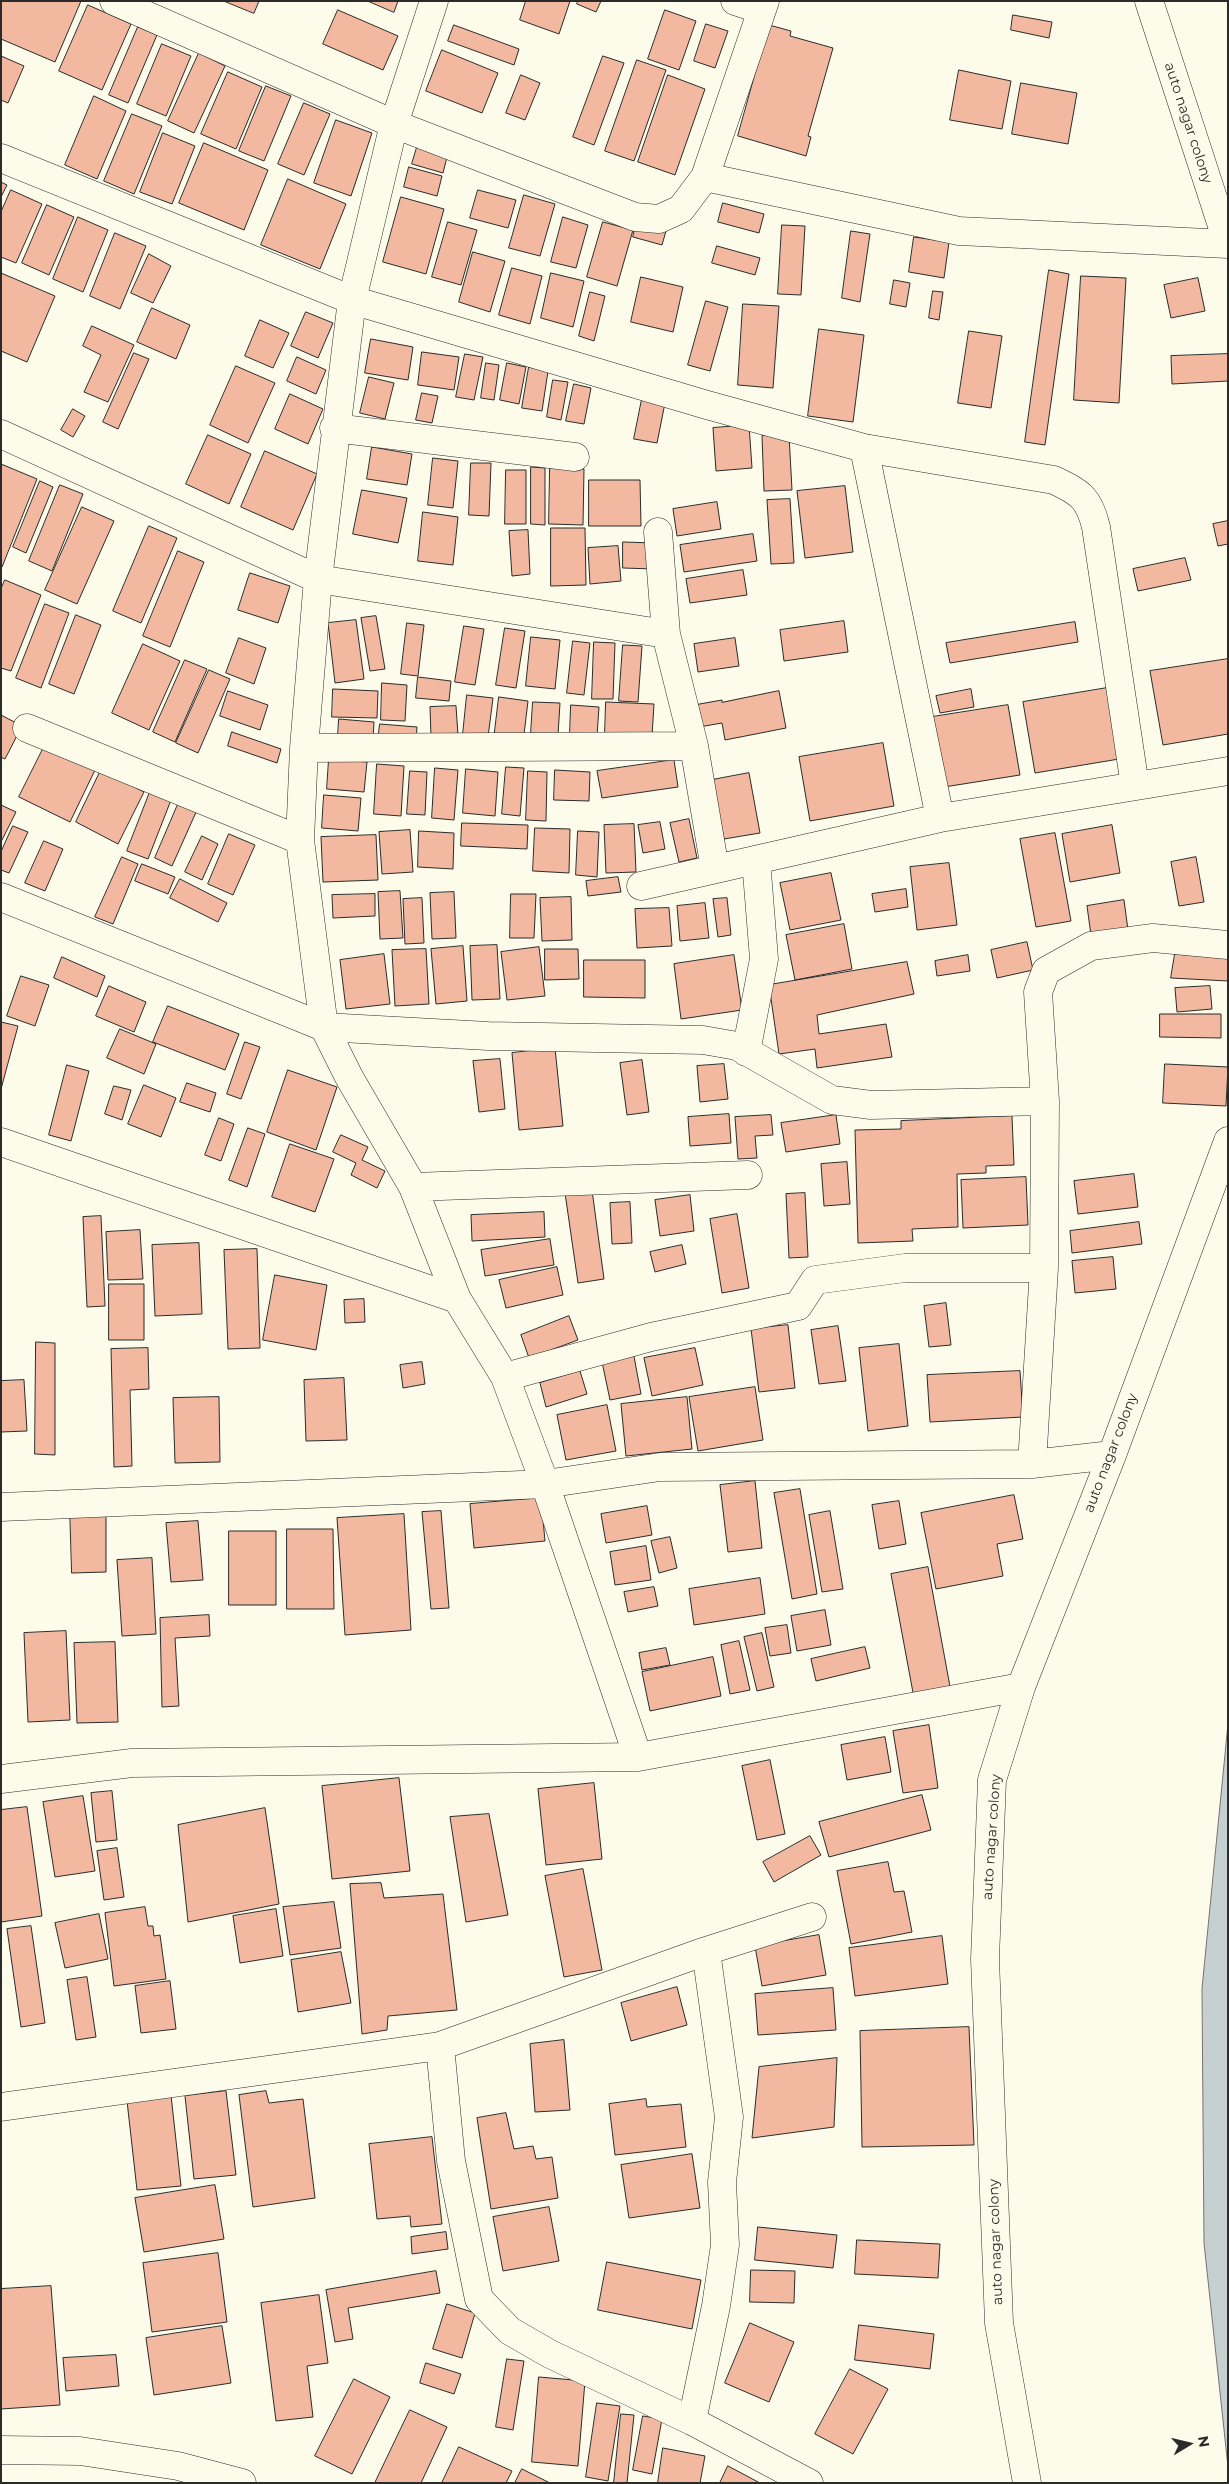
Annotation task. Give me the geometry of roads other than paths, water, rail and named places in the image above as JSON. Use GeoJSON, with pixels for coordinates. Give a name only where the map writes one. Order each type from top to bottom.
{"type":"FeatureCollection","features":[{"type":"Feature","properties":{"kind":"street"},"geometry":{"type":"LineString","coordinates":[[114,1],[394,124],[635,217],[658,219],[681,210],[705,176],[764,6],[734,1]]}},
{"type":"Feature","properties":{"kind":"street"},"geometry":{"type":"LineString","coordinates":[[434,1],[394,124],[352,300],[334,428],[318,579],[304,748],[300,840],[324,1027],[349,1077],[413,1187],[457,1299],[505,1377],[545,1484],[638,1757]]}},
{"type":"Feature","properties":{"kind":"street","name":"auto nagar colony"},"geometry":{"type":"LineString","coordinates":[[1149,1],[1228,244]]}},
{"type":"Feature","properties":{"kind":"street"},"geometry":{"type":"LineString","coordinates":[[1,158],[352,300],[707,405],[864,448],[1054,480],[1078,492],[1091,506],[1096,528],[1135,786]]}},
{"type":"Feature","properties":{"kind":"street"},"geometry":{"type":"LineString","coordinates":[[705,176],[960,231],[1228,244]]}},
{"type":"Feature","properties":{"kind":"street"},"geometry":{"type":"LineString","coordinates":[[334,428],[575,458]]}},
{"type":"Feature","properties":{"kind":"street"},"geometry":{"type":"LineString","coordinates":[[1,434],[318,579],[666,634]]}},
{"type":"Feature","properties":{"kind":"street"},"geometry":{"type":"LineString","coordinates":[[864,448],[940,818]]}},
{"type":"Feature","properties":{"kind":"street"},"geometry":{"type":"LineString","coordinates":[[658,532],[666,634],[694,746],[715,869]]}},
{"type":"Feature","properties":{"kind":"street"},"geometry":{"type":"LineString","coordinates":[[27,728],[300,840]]}},
{"type":"Feature","properties":{"kind":"street"},"geometry":{"type":"LineString","coordinates":[[304,748],[694,746]]}},
{"type":"Feature","properties":{"kind":"street"},"geometry":{"type":"LineString","coordinates":[[641,886],[940,818],[1228,771]]}},
{"type":"Feature","properties":{"kind":"street"},"geometry":{"type":"LineString","coordinates":[[746,1052],[764,959],[756,860]]}},
{"type":"Feature","properties":{"kind":"street"},"geometry":{"type":"LineString","coordinates":[[1,898],[324,1027],[488,1036],[703,1040],[736,1046],[832,1100],[870,1105],[1045,1102]]}},
{"type":"Feature","properties":{"kind":"street"},"geometry":{"type":"LineString","coordinates":[[1032,1464],[1044,1268],[1045,1102],[1038,992],[1046,971],[1091,946],[1153,938],[1228,945]]}},
{"type":"Feature","properties":{"kind":"street","name":"auto nagar colony"},"geometry":{"type":"LineString","coordinates":[[1027,2483],[999,2323],[986,1959],[992,1780],[1021,1687],[1112,1455],[1228,1141]]}},
{"type":"Feature","properties":{"kind":"street"},"geometry":{"type":"LineString","coordinates":[[1,1142],[457,1299]]}},
{"type":"Feature","properties":{"kind":"street"},"geometry":{"type":"LineString","coordinates":[[413,1187],[748,1175]]}},
{"type":"Feature","properties":{"kind":"street"},"geometry":{"type":"LineString","coordinates":[[505,1377],[651,1337],[798,1306],[815,1280],[905,1268],[1044,1268]]}},
{"type":"Feature","properties":{"kind":"street"},"geometry":{"type":"LineString","coordinates":[[1,1507],[545,1484],[660,1467],[1032,1464],[1112,1455]]}},
{"type":"Feature","properties":{"kind":"street"},"geometry":{"type":"LineString","coordinates":[[1,1779],[132,1763],[638,1757],[1021,1687]]}},
{"type":"Feature","properties":{"kind":"street"},"geometry":{"type":"LineString","coordinates":[[1,2107],[440,2046],[706,1951],[812,1917]]}},
{"type":"Feature","properties":{"kind":"street"},"geometry":{"type":"LineString","coordinates":[[692,2420],[716,2306],[725,2245],[722,2182],[729,2117],[706,1951]]}},
{"type":"Feature","properties":{"kind":"street"},"geometry":{"type":"LineString","coordinates":[[440,2046],[450,2161],[479,2300],[510,2331],[550,2354],[692,2420],[809,2483]]}},
{"type":"Feature","properties":{"kind":"street"},"geometry":{"type":"LineString","coordinates":[[1,2450],[80,2451],[176,2475],[242,2483]]}}]}
